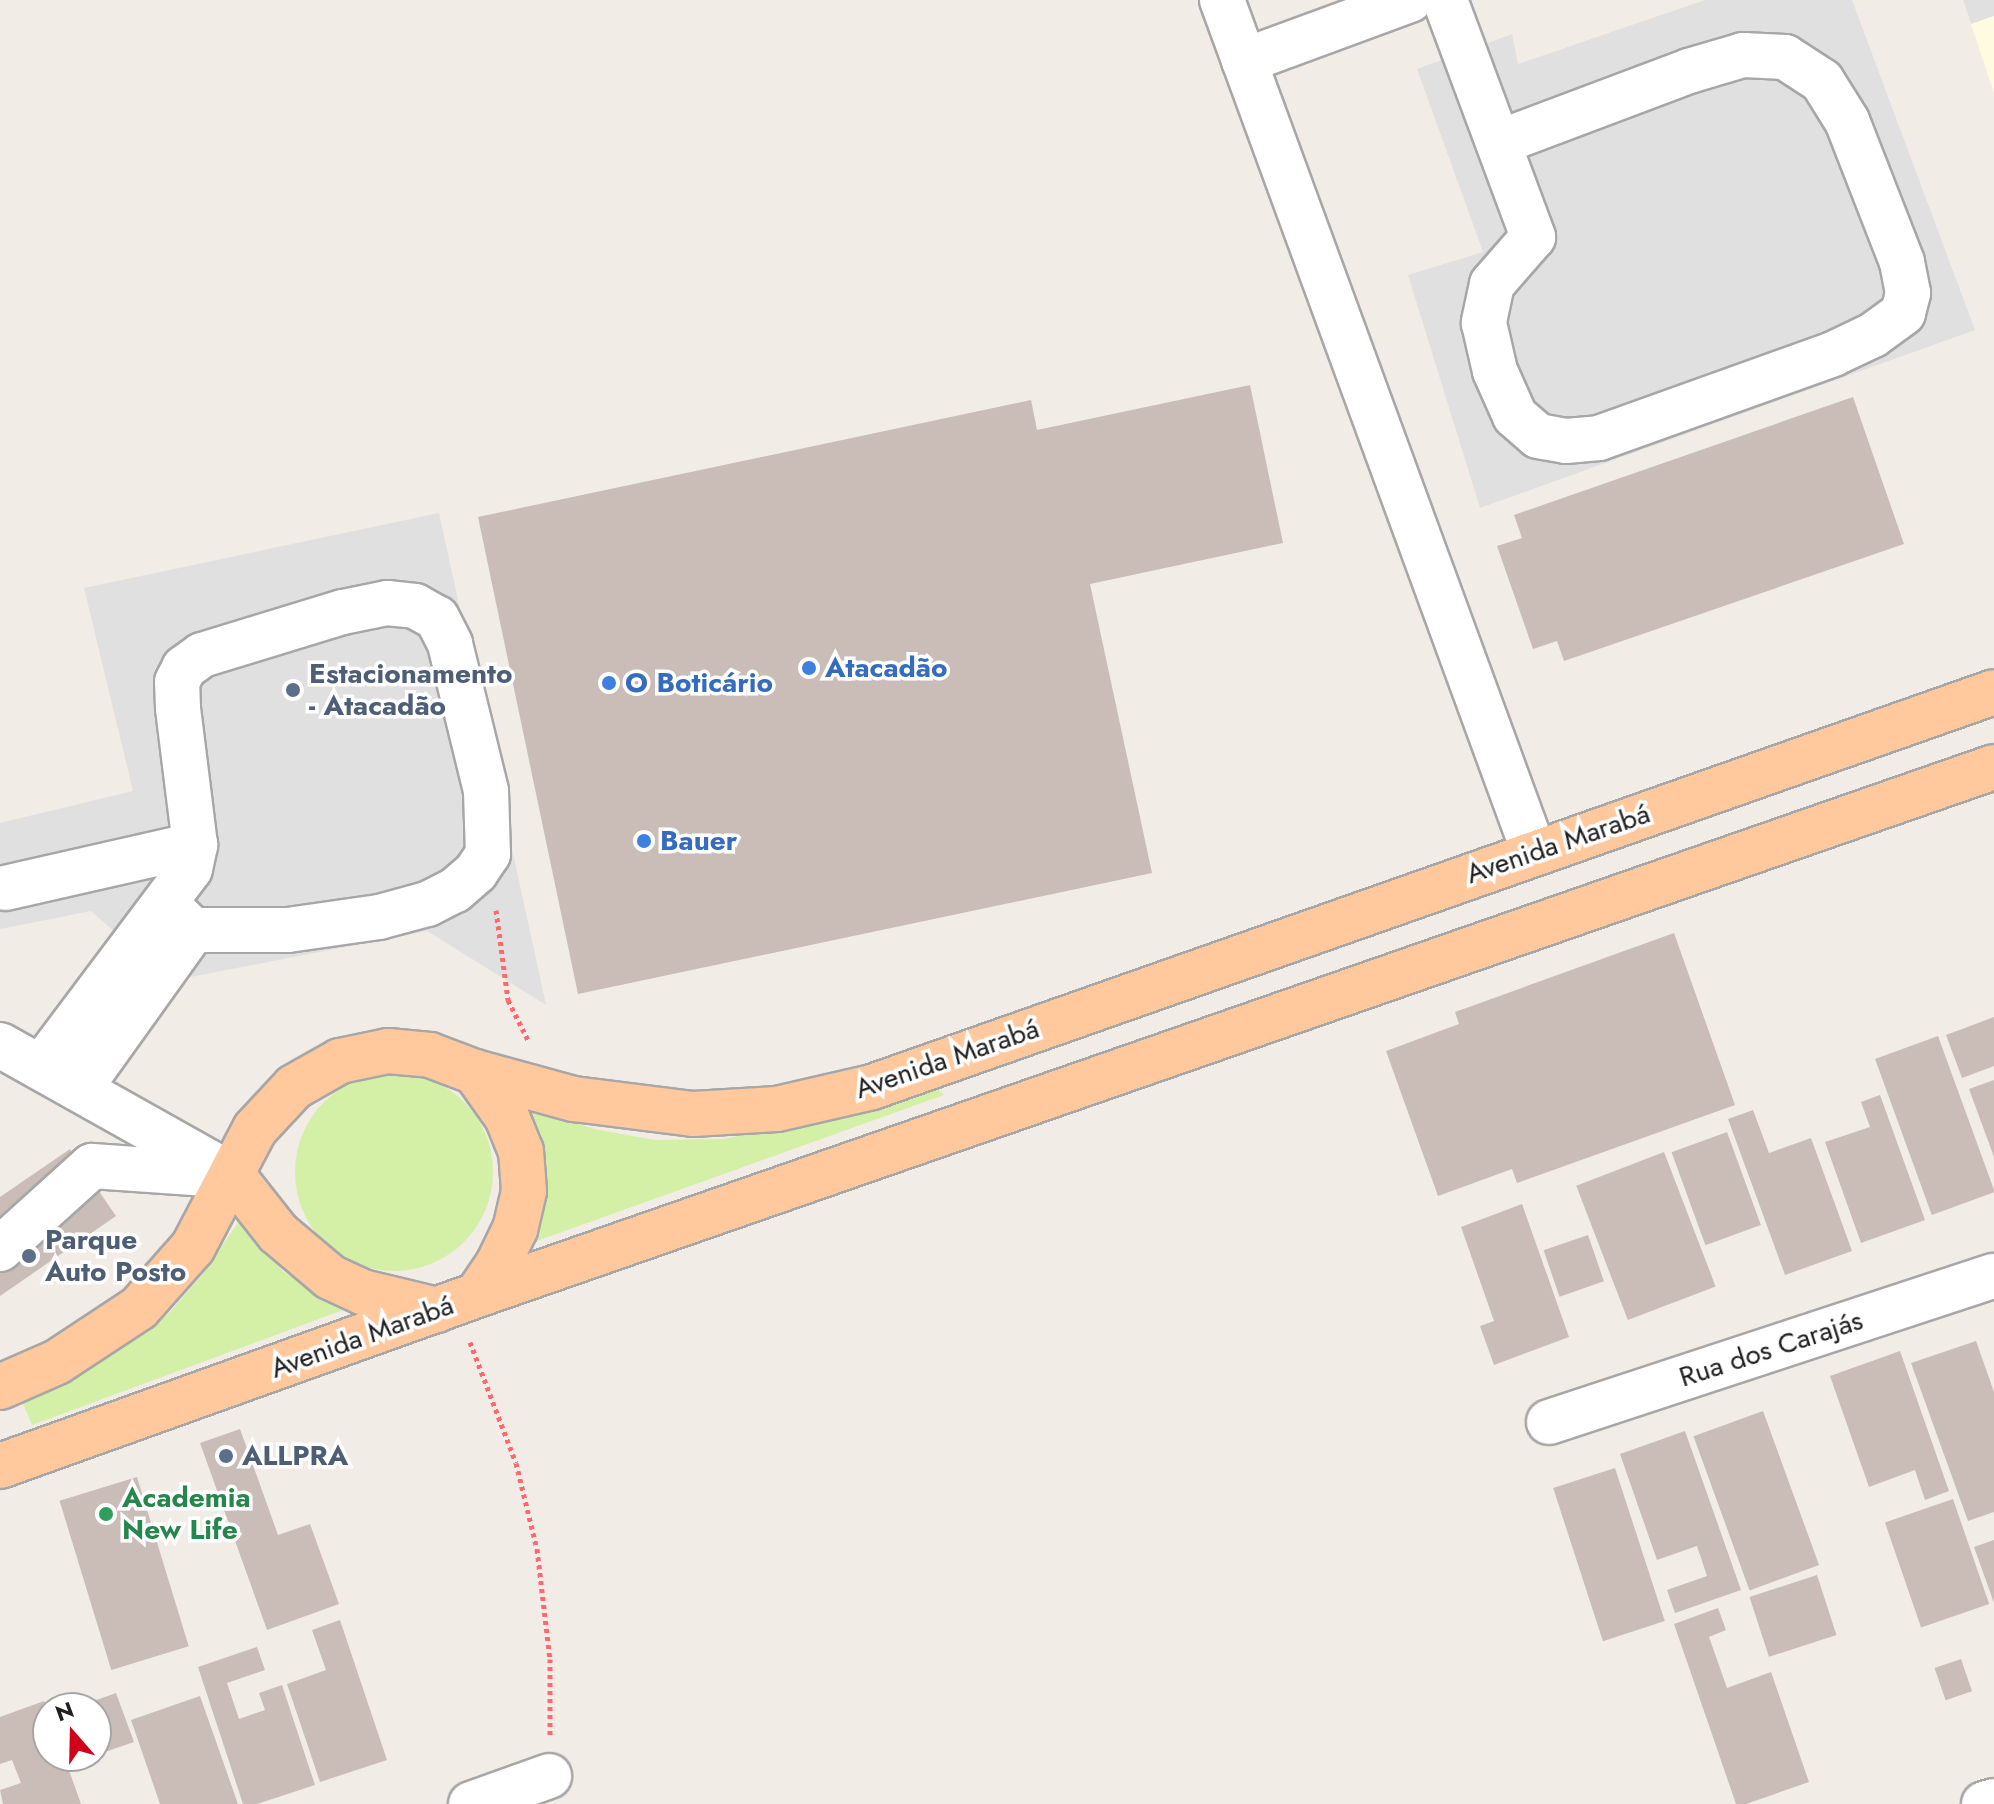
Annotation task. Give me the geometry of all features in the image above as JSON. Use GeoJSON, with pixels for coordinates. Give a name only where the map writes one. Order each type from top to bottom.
{"type":"FeatureCollection","features":[{"type":"Feature","properties":{"kind":"main road","name":"Avenida Marabá"},"geometry":{"type":"LineString","coordinates":[[0,1387],[57,1362],[139,1308],[193,1247],[255,1129],[294,1087],[340,1061],[388,1051],[430,1055],[475,1072],[574,1099],[693,1114],[777,1109],[872,1087],[1994,692]]}},
{"type":"Feature","properties":{"kind":"main road","name":"Avenida Marabá"},"geometry":{"type":"LineString","coordinates":[[0,1466],[456,1303],[1994,767]]}},
{"type":"Feature","properties":{"kind":"main road"},"geometry":{"type":"LineString","coordinates":[[233,1176],[278,1233],[330,1277],[362,1292],[456,1303],[498,1264],[515,1229],[524,1191],[521,1151],[507,1117],[475,1072]]}},
{"type":"Feature","properties":{"kind":"street"},"geometry":{"type":"LineString","coordinates":[[1222,0],[1330,287],[1534,852]]}},
{"type":"Feature","properties":{"kind":"street"},"geometry":{"type":"LineString","coordinates":[[1244,61],[1410,0]]}},
{"type":"Feature","properties":{"kind":"street"},"geometry":{"type":"LineString","coordinates":[[1445,0],[1533,237],[1492,284],[1484,323],[1495,371],[1515,416],[1538,436],[1566,441],[1599,438],[1833,354],[1873,335],[1903,313],[1908,293],[1902,262],[1847,121],[1822,81],[1785,57],[1743,55],[1689,71],[1500,142]]}},
{"type":"Feature","properties":{"kind":"street"},"geometry":{"type":"LineString","coordinates":[[80,1088],[180,917],[195,845],[178,708],[177,682],[184,668],[202,655],[343,612],[387,603],[415,606],[437,618],[450,644],[486,791],[488,854],[476,872],[455,890],[427,904],[379,917],[288,930],[180,917]]}},
{"type":"Feature","properties":{"kind":"street"},"geometry":{"type":"LineString","coordinates":[[5,888],[195,845]]}},
{"type":"Feature","properties":{"kind":"street"},"geometry":{"type":"LineString","coordinates":[[42,1066],[180,917]]}},
{"type":"Feature","properties":{"kind":"street"},"geometry":{"type":"LineString","coordinates":[[0,1045],[233,1176]]}},
{"type":"Feature","properties":{"kind":"street"},"geometry":{"type":"LineString","coordinates":[[0,1249],[92,1166],[233,1176]]}},
{"type":"Feature","properties":{"kind":"street","name":"Rua dos Carajás"},"geometry":{"type":"LineString","coordinates":[[1549,1422],[1994,1276]]}},
{"type":"Feature","properties":{"kind":"street"},"geometry":{"type":"LineString","coordinates":[[471,1804],[549,1776]]}},
{"type":"Feature","properties":{"kind":"street"},"geometry":{"type":"LineString","coordinates":[[1984,1804],[1994,1801]]}},
{"type":"Feature","properties":{"kind":"path"},"geometry":{"type":"LineString","coordinates":[[488,854],[508,1000],[533,1050]]}},
{"type":"Feature","properties":{"kind":"path"},"geometry":{"type":"LineString","coordinates":[[456,1303],[516,1463],[537,1549],[550,1659],[549,1776]]}},
{"type":"Feature","properties":{"kind":"shaded area"},"geometry":{"type":"Polygon","coordinates":[[[1705,0],[1852,0],[1975,330],[1480,508],[1408,275],[1483,252],[1417,69],[1512,34],[1518,64],[1705,0]]]}},
{"type":"Feature","properties":{"kind":"shaded area"},"geometry":{"type":"Polygon","coordinates":[[[1963,0],[1994,0],[1994,93],[1963,0]]]}},
{"type":"Feature","properties":{"kind":"shaded area"},"geometry":{"type":"Polygon","coordinates":[[[1963,0],[1994,0],[1994,16],[1971,24],[1963,0]]]}},
{"type":"Feature","properties":{"kind":"shaded area","name":"Estacionamento - Atacadão"},"geometry":{"type":"Polygon","coordinates":[[[439,513],[546,1005],[427,931],[170,981],[91,911],[0,929],[0,823],[133,791],[84,588],[439,513]]]}},
{"type":"Feature","properties":{"kind":"green space"},"geometry":{"type":"Polygon","coordinates":[[[394,1073],[432,1081],[464,1102],[485,1134],[493,1172],[485,1210],[464,1242],[432,1263],[394,1271],[356,1263],[324,1242],[303,1210],[295,1172],[303,1134],[324,1102],[356,1081],[394,1073]]]}},
{"type":"Feature","properties":{"kind":"green space"},"geometry":{"type":"Polygon","coordinates":[[[932,1084],[944,1095],[523,1246],[545,1200],[539,1141],[522,1106],[594,1129],[655,1140],[724,1139],[798,1124],[932,1084]]]}},
{"type":"Feature","properties":{"kind":"green space"},"geometry":{"type":"Polygon","coordinates":[[[244,1214],[257,1244],[284,1272],[343,1310],[32,1425],[22,1401],[78,1377],[169,1313],[202,1275],[244,1214]]]}},
{"type":"Feature","properties":{"kind":"building","name":"Atacadão"},"geometry":{"type":"Polygon","coordinates":[[[1250,385],[1283,543],[1090,584],[1152,873],[578,994],[478,517],[1031,400],[1037,430],[1250,385]]]}},
{"type":"Feature","properties":{"kind":"building"},"geometry":{"type":"Polygon","coordinates":[[[1853,397],[1904,544],[1564,661],[1557,641],[1533,649],[1497,546],[1522,538],[1514,515],[1853,397]]]}},
{"type":"Feature","properties":{"kind":"building"},"geometry":{"type":"Polygon","coordinates":[[[1674,933],[1735,1105],[1517,1183],[1512,1169],[1438,1196],[1386,1051],[1459,1024],[1455,1012],[1674,933]]]}},
{"type":"Feature","properties":{"kind":"building"},"geometry":{"type":"Polygon","coordinates":[[[1994,1017],[1994,1066],[1962,1078],[1946,1035],[1994,1017]]]}},
{"type":"Feature","properties":{"kind":"building"},"geometry":{"type":"Polygon","coordinates":[[[1938,1036],[1994,1192],[1932,1215],[1875,1059],[1938,1036]]]}},
{"type":"Feature","properties":{"kind":"building"},"geometry":{"type":"Polygon","coordinates":[[[1994,1080],[1994,1157],[1969,1089],[1994,1080]]]}},
{"type":"Feature","properties":{"kind":"building"},"geometry":{"type":"Polygon","coordinates":[[[1880,1095],[1925,1220],[1861,1243],[1825,1142],[1870,1127],[1861,1102],[1880,1095]]]}},
{"type":"Feature","properties":{"kind":"building"},"geometry":{"type":"Polygon","coordinates":[[[1753,1110],[1769,1153],[1811,1138],[1852,1251],[1785,1275],[1728,1119],[1753,1110]]]}},
{"type":"Feature","properties":{"kind":"building"},"geometry":{"type":"Polygon","coordinates":[[[1727,1132],[1761,1225],[1705,1245],[1672,1152],[1727,1132]]]}},
{"type":"Feature","properties":{"kind":"building","name":"Parque Auto Posto"},"geometry":{"type":"Polygon","coordinates":[[[70,1149],[116,1216],[0,1296],[0,1197],[70,1149]]]}},
{"type":"Feature","properties":{"kind":"building"},"geometry":{"type":"Polygon","coordinates":[[[1664,1152],[1716,1286],[1628,1320],[1576,1186],[1664,1152]]]}},
{"type":"Feature","properties":{"kind":"building"},"geometry":{"type":"Polygon","coordinates":[[[1522,1204],[1569,1337],[1494,1365],[1480,1326],[1494,1321],[1461,1227],[1522,1204]]]}},
{"type":"Feature","properties":{"kind":"building"},"geometry":{"type":"Polygon","coordinates":[[[1588,1235],[1604,1281],[1560,1297],[1544,1250],[1588,1235]]]}},
{"type":"Feature","properties":{"kind":"building"},"geometry":{"type":"Polygon","coordinates":[[[1976,1341],[1994,1392],[1994,1512],[1968,1521],[1911,1363],[1976,1341]]]}},
{"type":"Feature","properties":{"kind":"building"},"geometry":{"type":"Polygon","coordinates":[[[1900,1351],[1949,1491],[1925,1500],[1915,1470],[1869,1487],[1830,1376],[1900,1351]]]}},
{"type":"Feature","properties":{"kind":"building"},"geometry":{"type":"Polygon","coordinates":[[[1763,1411],[1819,1565],[1750,1590],[1693,1436],[1763,1411]]]}},
{"type":"Feature","properties":{"kind":"building"},"geometry":{"type":"Polygon","coordinates":[[[240,1429],[278,1535],[310,1524],[339,1604],[267,1630],[200,1443],[240,1429]]]}},
{"type":"Feature","properties":{"kind":"building"},"geometry":{"type":"Polygon","coordinates":[[[1685,1431],[1741,1590],[1675,1613],[1667,1590],[1707,1576],[1697,1546],[1657,1560],[1620,1454],[1685,1431]]]}},
{"type":"Feature","properties":{"kind":"building"},"geometry":{"type":"Polygon","coordinates":[[[1615,1468],[1665,1621],[1603,1641],[1553,1488],[1615,1468]]]}},
{"type":"Feature","properties":{"kind":"building"},"geometry":{"type":"Polygon","coordinates":[[[137,1477],[189,1646],[111,1670],[60,1501],[137,1477]]]}},
{"type":"Feature","properties":{"kind":"building"},"geometry":{"type":"Polygon","coordinates":[[[1953,1499],[1989,1604],[1921,1627],[1885,1522],[1953,1499]]]}},
{"type":"Feature","properties":{"kind":"building"},"geometry":{"type":"Polygon","coordinates":[[[1994,1540],[1994,1603],[1974,1547],[1994,1540]]]}},
{"type":"Feature","properties":{"kind":"building"},"geometry":{"type":"Polygon","coordinates":[[[1817,1575],[1836,1635],[1769,1657],[1749,1597],[1817,1575]]]}},
{"type":"Feature","properties":{"kind":"building"},"geometry":{"type":"Polygon","coordinates":[[[1718,1608],[1726,1630],[1709,1637],[1727,1688],[1771,1672],[1809,1782],[1746,1804],[1736,1804],[1674,1624],[1718,1608]]]}},
{"type":"Feature","properties":{"kind":"building"},"geometry":{"type":"Polygon","coordinates":[[[340,1620],[387,1760],[320,1782],[287,1684],[326,1670],[312,1630],[340,1620]]]}},
{"type":"Feature","properties":{"kind":"building"},"geometry":{"type":"Polygon","coordinates":[[[257,1647],[265,1670],[227,1683],[239,1719],[265,1710],[259,1693],[282,1685],[315,1785],[257,1804],[243,1804],[198,1667],[257,1647]]]}},
{"type":"Feature","properties":{"kind":"building"},"geometry":{"type":"Polygon","coordinates":[[[1961,1659],[1972,1691],[1946,1700],[1935,1668],[1961,1659]]]}},
{"type":"Feature","properties":{"kind":"building"},"geometry":{"type":"Polygon","coordinates":[[[116,1693],[134,1742],[112,1750],[112,1694],[116,1693]]]}},
{"type":"Feature","properties":{"kind":"building"},"geometry":{"type":"Polygon","coordinates":[[[200,1696],[238,1804],[160,1804],[131,1720],[200,1696]]]}},
{"type":"Feature","properties":{"kind":"building"},"geometry":{"type":"Polygon","coordinates":[[[32,1705],[32,1772],[70,1772],[81,1804],[3,1804],[0,1790],[21,1783],[12,1760],[0,1764],[0,1717],[32,1705]]]}},
{"type":"Feature","properties":{"kind":"place","name":"Atacadão"},"geometry":{"type":"Point","coordinates":[809,668]}},
{"type":"Feature","properties":{"kind":"place","name":"O Boticário"},"geometry":{"type":"Point","coordinates":[609,683]}},
{"type":"Feature","properties":{"kind":"place","name":"Estacionamento - Atacadão"},"geometry":{"type":"Point","coordinates":[293,690]}},
{"type":"Feature","properties":{"kind":"place","name":"Bauer"},"geometry":{"type":"Point","coordinates":[644,841]}},
{"type":"Feature","properties":{"kind":"place","name":"Parque Auto Posto"},"geometry":{"type":"Point","coordinates":[29,1256]}},
{"type":"Feature","properties":{"kind":"place","name":"ALLPRA"},"geometry":{"type":"Point","coordinates":[226,1456]}},
{"type":"Feature","properties":{"kind":"place","name":"Academia New Life"},"geometry":{"type":"Point","coordinates":[106,1514]}}]}
